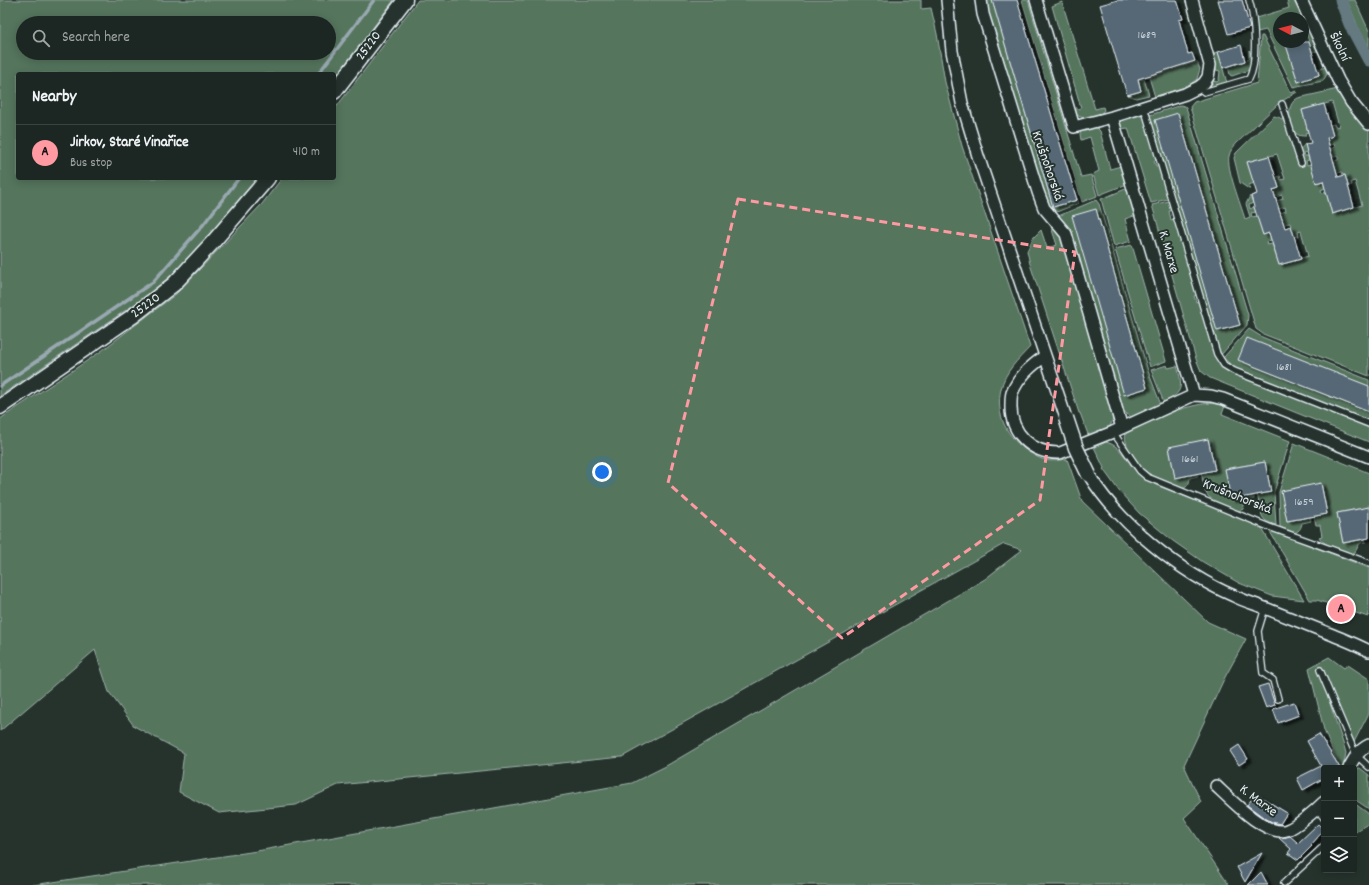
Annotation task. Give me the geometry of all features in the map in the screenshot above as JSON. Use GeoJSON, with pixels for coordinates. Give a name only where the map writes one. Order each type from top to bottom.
{"type":"FeatureCollection","features":[{"type":"Feature","properties":{"kind":"street","name":"25220"},"geometry":{"type":"LineString","coordinates":[[336,89],[405,0]]}},
{"type":"Feature","properties":{"kind":"street"},"geometry":{"type":"LineString","coordinates":[[947,0],[952,51],[962,103],[978,156],[1076,448],[1097,488],[1113,508],[1143,536],[1162,552],[1197,577],[1233,596],[1369,651]]}},
{"type":"Feature","properties":{"kind":"street","name":"Krušnohorská"},"geometry":{"type":"LineString","coordinates":[[981,0],[983,14],[1038,192],[1044,208],[1066,234],[1118,430]]}},
{"type":"Feature","properties":{"kind":"street"},"geometry":{"type":"LineString","coordinates":[[1036,0],[1074,127],[1112,117],[1185,94],[1198,87],[1208,77],[1210,65],[1192,0]]}},
{"type":"Feature","properties":{"kind":"street","name":"Školní"},"geometry":{"type":"LineString","coordinates":[[1301,0],[1338,80],[1351,102],[1369,124]]}},
{"type":"Feature","properties":{"kind":"street","name":"K. Marxe"},"geometry":{"type":"LineString","coordinates":[[1112,117],[1194,395]]}},
{"type":"Feature","properties":{"kind":"street","name":"25220"},"geometry":{"type":"LineString","coordinates":[[0,407],[133,316],[174,284],[214,242],[266,180]]}},
{"type":"Feature","properties":{"kind":"street"},"geometry":{"type":"LineString","coordinates":[[1045,356],[1021,376],[1012,394],[1011,410],[1014,427],[1025,441],[1041,451],[1060,453],[1118,430],[1194,395],[1211,396],[1223,399],[1369,457]]}},
{"type":"Feature","properties":{"kind":"street"},"geometry":{"type":"LineString","coordinates":[[1350,765],[1356,755],[1363,748],[1369,745]]}},
{"type":"Feature","properties":{"kind":"street","name":"K. Marxe"},"geometry":{"type":"LineString","coordinates":[[1216,786],[1253,819],[1272,830],[1286,831],[1321,805]]}},
{"type":"Feature","properties":{"kind":"lane"},"geometry":{"type":"LineString","coordinates":[[1198,87],[1204,92],[1249,79],[1253,73],[1255,35],[1249,0]]}},
{"type":"Feature","properties":{"kind":"lane"},"geometry":{"type":"LineString","coordinates":[[1282,104],[1301,163]]}},
{"type":"Feature","properties":{"kind":"lane"},"geometry":{"type":"LineString","coordinates":[[1144,107],[1217,354],[1224,365],[1234,371],[1369,424]]}},
{"type":"Feature","properties":{"kind":"lane","name":"Krušnohorská"},"geometry":{"type":"LineString","coordinates":[[1118,430],[1140,471],[1147,478],[1270,527],[1369,564]]}},
{"type":"Feature","properties":{"kind":"lane"},"geometry":{"type":"LineString","coordinates":[[1265,608],[1258,631],[1258,643],[1263,674],[1273,680],[1278,699]]}},
{"type":"Feature","properties":{"kind":"lane"},"geometry":{"type":"LineString","coordinates":[[1320,670],[1356,755],[1369,767]]}},
{"type":"Feature","properties":{"kind":"lane"},"geometry":{"type":"LineString","coordinates":[[1284,883],[1321,849]]}},
{"type":"Feature","properties":{"kind":"highlighted area"},"geometry":{"type":"Polygon","coordinates":[[[738,199],[1075,252],[1040,500],[842,638],[668,483],[738,199]]]}},
{"type":"Feature","properties":{"kind":"green space"},"geometry":{"type":"Polygon","coordinates":[[[0,0],[394,0],[336,76],[336,72],[16,72],[16,180],[257,180],[176,271],[148,295],[0,396],[0,0]]]}},
{"type":"Feature","properties":{"kind":"green space"},"geometry":{"type":"Polygon","coordinates":[[[418,0],[921,0],[921,9],[931,8],[945,82],[962,146],[1030,347],[1012,366],[1001,389],[1000,408],[1004,425],[1014,440],[1037,457],[1050,461],[1067,459],[1082,501],[1208,622],[1246,639],[1224,679],[1184,765],[1201,802],[1184,818],[1229,885],[33,885],[257,851],[632,783],[666,766],[985,579],[1022,550],[1004,544],[622,757],[338,785],[296,805],[219,813],[179,792],[184,753],[134,726],[109,692],[95,650],[0,731],[0,419],[100,352],[176,294],[262,204],[280,180],[336,180],[336,107],[418,0]]]}},
{"type":"Feature","properties":{"kind":"green space"},"geometry":{"type":"Polygon","coordinates":[[[986,0],[992,0],[1053,207],[1076,200],[1077,198],[1079,203],[1054,213],[1047,205],[1031,158],[986,0]]]}},
{"type":"Feature","properties":{"kind":"green space"},"geometry":{"type":"Polygon","coordinates":[[[1022,0],[1028,0],[1081,177],[1091,175],[1097,196],[1082,202],[1022,0]]]}},
{"type":"Feature","properties":{"kind":"green space"},"geometry":{"type":"Polygon","coordinates":[[[1287,0],[1297,0],[1302,12],[1276,12],[1289,8],[1287,0]]]}},
{"type":"Feature","properties":{"kind":"green space"},"geometry":{"type":"Polygon","coordinates":[[[1347,0],[1355,0],[1369,31],[1369,47],[1358,27],[1347,0]]]}},
{"type":"Feature","properties":{"kind":"green space"},"geometry":{"type":"Polygon","coordinates":[[[1062,2],[1095,109],[1103,107],[1104,110],[1102,113],[1086,118],[1075,114],[1072,110],[1081,108],[1052,6],[1062,2]]]}},
{"type":"Feature","properties":{"kind":"green space"},"geometry":{"type":"Polygon","coordinates":[[[1273,13],[1273,45],[1266,30],[1257,32],[1256,18],[1273,13]]]}},
{"type":"Feature","properties":{"kind":"green space"},"geometry":{"type":"Polygon","coordinates":[[[1309,27],[1318,48],[1317,51],[1312,52],[1309,42],[1309,27]]]}},
{"type":"Feature","properties":{"kind":"green space"},"geometry":{"type":"Polygon","coordinates":[[[1261,36],[1263,36],[1291,93],[1297,92],[1279,103],[1237,143],[1230,152],[1229,162],[1232,178],[1245,219],[1250,217],[1246,204],[1250,196],[1253,203],[1249,205],[1250,209],[1254,207],[1256,212],[1251,213],[1252,217],[1257,216],[1263,235],[1269,233],[1271,240],[1266,242],[1267,245],[1272,244],[1279,265],[1308,256],[1301,231],[1298,232],[1299,236],[1294,237],[1290,223],[1284,224],[1280,213],[1286,211],[1285,207],[1279,209],[1276,201],[1283,199],[1282,195],[1275,197],[1273,190],[1279,188],[1276,177],[1280,176],[1281,180],[1285,179],[1277,154],[1247,162],[1254,183],[1249,185],[1249,189],[1240,183],[1234,158],[1236,153],[1274,116],[1281,118],[1288,129],[1299,167],[1304,165],[1300,150],[1305,144],[1307,152],[1303,153],[1304,156],[1308,156],[1309,160],[1306,161],[1307,165],[1311,164],[1316,183],[1323,181],[1325,188],[1321,190],[1322,193],[1326,192],[1332,214],[1362,205],[1355,181],[1351,182],[1352,185],[1348,186],[1345,175],[1343,175],[1342,172],[1337,173],[1334,161],[1338,160],[1338,156],[1333,157],[1330,149],[1335,147],[1334,144],[1329,145],[1327,138],[1333,136],[1330,125],[1334,124],[1335,127],[1339,126],[1332,102],[1302,110],[1308,132],[1305,133],[1306,136],[1301,136],[1294,132],[1290,118],[1290,107],[1298,98],[1338,89],[1369,130],[1369,376],[1263,334],[1256,329],[1190,107],[1194,102],[1257,83],[1261,36]]]}},
{"type":"Feature","properties":{"kind":"green space"},"geometry":{"type":"Polygon","coordinates":[[[1275,48],[1287,48],[1298,82],[1320,75],[1318,69],[1327,67],[1327,74],[1323,81],[1293,87],[1275,48]]]}},
{"type":"Feature","properties":{"kind":"green space"},"geometry":{"type":"Polygon","coordinates":[[[1249,50],[1252,60],[1249,70],[1232,76],[1230,75],[1228,66],[1246,61],[1249,58],[1249,50]]]}},
{"type":"Feature","properties":{"kind":"green space"},"geometry":{"type":"Polygon","coordinates":[[[1218,52],[1227,83],[1206,90],[1214,81],[1217,82],[1219,80],[1220,71],[1216,70],[1214,53],[1218,52]]]}},
{"type":"Feature","properties":{"kind":"green space"},"geometry":{"type":"Polygon","coordinates":[[[1197,62],[1200,69],[1197,79],[1188,86],[1155,97],[1149,77],[1197,62]]]}},
{"type":"Feature","properties":{"kind":"green space"},"geometry":{"type":"Polygon","coordinates":[[[1144,79],[1149,95],[1136,98],[1128,95],[1141,91],[1138,80],[1144,79]]]}},
{"type":"Feature","properties":{"kind":"green space"},"geometry":{"type":"Polygon","coordinates":[[[1181,105],[1186,107],[1248,315],[1247,325],[1221,355],[1150,117],[1150,115],[1181,105]]]}},
{"type":"Feature","properties":{"kind":"green space"},"geometry":{"type":"Polygon","coordinates":[[[1137,115],[1144,117],[1157,160],[1154,161],[1156,166],[1159,166],[1168,199],[1151,203],[1128,128],[1121,129],[1119,123],[1122,119],[1137,115]]]}},
{"type":"Feature","properties":{"kind":"green space"},"geometry":{"type":"Polygon","coordinates":[[[1093,127],[1100,131],[1110,169],[1121,166],[1127,184],[1099,195],[1093,174],[1099,171],[1090,137],[1081,140],[1080,134],[1081,131],[1093,127]]]}},
{"type":"Feature","properties":{"kind":"green space"},"geometry":{"type":"Polygon","coordinates":[[[1128,188],[1137,215],[1125,219],[1131,241],[1114,246],[1101,199],[1128,188]]]}},
{"type":"Feature","properties":{"kind":"green space"},"geometry":{"type":"Polygon","coordinates":[[[1096,200],[1099,204],[1148,371],[1161,405],[1131,417],[1122,410],[1056,217],[1096,200]]]}},
{"type":"Feature","properties":{"kind":"green space"},"geometry":{"type":"Polygon","coordinates":[[[1169,201],[1172,210],[1169,211],[1171,220],[1174,219],[1197,295],[1194,296],[1196,302],[1198,301],[1213,351],[1223,367],[1231,372],[1369,428],[1369,442],[1210,378],[1201,371],[1196,359],[1152,205],[1169,201]]]}},
{"type":"Feature","properties":{"kind":"green space"},"geometry":{"type":"Polygon","coordinates":[[[1051,227],[1057,228],[1062,235],[1114,416],[1110,427],[1089,437],[1079,413],[1027,251],[1033,238],[1041,230],[1047,248],[1057,245],[1051,227]]]}},
{"type":"Feature","properties":{"kind":"green space"},"geometry":{"type":"Polygon","coordinates":[[[1132,245],[1166,361],[1150,367],[1115,249],[1132,245]]]}},
{"type":"Feature","properties":{"kind":"green space"},"geometry":{"type":"Polygon","coordinates":[[[1249,329],[1262,337],[1369,380],[1369,422],[1235,368],[1223,358],[1249,329]]]}},
{"type":"Feature","properties":{"kind":"green space"},"geometry":{"type":"Polygon","coordinates":[[[1167,365],[1168,368],[1177,366],[1181,384],[1175,396],[1164,403],[1151,370],[1167,365]]]}},
{"type":"Feature","properties":{"kind":"green space"},"geometry":{"type":"Polygon","coordinates":[[[1212,403],[1225,406],[1222,414],[1290,441],[1274,492],[1276,525],[1263,518],[1261,513],[1265,512],[1264,507],[1260,507],[1257,494],[1271,492],[1265,462],[1225,469],[1254,495],[1254,499],[1246,500],[1243,509],[1239,511],[1215,501],[1207,495],[1205,491],[1208,490],[1207,486],[1204,486],[1201,472],[1215,469],[1208,439],[1169,448],[1175,477],[1198,473],[1198,476],[1190,478],[1188,485],[1182,489],[1160,480],[1148,473],[1139,466],[1129,451],[1125,440],[1125,434],[1178,410],[1201,404],[1212,403]]]}},
{"type":"Feature","properties":{"kind":"green space"},"geometry":{"type":"Polygon","coordinates":[[[1106,442],[1112,444],[1122,452],[1137,473],[1156,485],[1261,527],[1304,600],[1272,596],[1239,583],[1203,562],[1173,541],[1139,513],[1119,491],[1103,469],[1104,468],[1094,447],[1106,442]]]}},
{"type":"Feature","properties":{"kind":"green space"},"geometry":{"type":"Polygon","coordinates":[[[1294,443],[1369,473],[1369,507],[1337,513],[1343,543],[1365,539],[1366,542],[1360,543],[1355,552],[1346,554],[1341,552],[1328,545],[1319,537],[1322,536],[1320,525],[1316,525],[1314,516],[1327,513],[1321,484],[1282,491],[1287,521],[1310,517],[1311,521],[1302,523],[1300,529],[1295,533],[1280,527],[1279,492],[1294,443]]]}},
{"type":"Feature","properties":{"kind":"green space"},"geometry":{"type":"Polygon","coordinates":[[[1269,530],[1369,568],[1368,617],[1317,600],[1310,600],[1269,530]]]}},
{"type":"Feature","properties":{"kind":"green space"},"geometry":{"type":"Polygon","coordinates":[[[1329,657],[1344,668],[1348,665],[1369,679],[1369,713],[1353,744],[1323,668],[1319,670],[1346,753],[1344,765],[1338,765],[1324,730],[1309,668],[1329,657]]]}},
{"type":"Feature","properties":{"kind":"green space"},"geometry":{"type":"Polygon","coordinates":[[[1357,768],[1360,768],[1369,775],[1369,809],[1357,801],[1357,768]]]}},
{"type":"Feature","properties":{"kind":"green space"},"geometry":{"type":"Polygon","coordinates":[[[1357,805],[1369,814],[1369,823],[1357,831],[1357,805]]]}},
{"type":"Feature","properties":{"kind":"building"},"geometry":{"type":"Polygon","coordinates":[[[992,0],[1017,0],[1077,200],[1053,207],[992,0]]]}},
{"type":"Feature","properties":{"kind":"building"},"geometry":{"type":"Polygon","coordinates":[[[1118,0],[1177,0],[1183,19],[1179,20],[1188,54],[1192,53],[1195,61],[1138,79],[1141,91],[1127,95],[1100,5],[1118,0]]]}},
{"type":"Feature","properties":{"kind":"building"},"geometry":{"type":"Polygon","coordinates":[[[1218,0],[1242,0],[1250,28],[1228,34],[1218,0]]]}},
{"type":"Feature","properties":{"kind":"building"},"geometry":{"type":"Polygon","coordinates":[[[1309,42],[1319,75],[1298,82],[1287,48],[1309,48],[1309,42]]]}},
{"type":"Feature","properties":{"kind":"building"},"geometry":{"type":"Polygon","coordinates":[[[1241,45],[1245,61],[1223,68],[1218,52],[1241,45]]]}},
{"type":"Feature","properties":{"kind":"building"},"geometry":{"type":"Polygon","coordinates":[[[1324,104],[1333,136],[1327,138],[1338,177],[1345,175],[1354,207],[1332,214],[1323,181],[1316,183],[1307,152],[1305,144],[1311,143],[1302,110],[1324,104]]]}},
{"type":"Feature","properties":{"kind":"building"},"geometry":{"type":"Polygon","coordinates":[[[1178,113],[1240,325],[1217,331],[1155,120],[1178,113]]]}},
{"type":"Feature","properties":{"kind":"building"},"geometry":{"type":"Polygon","coordinates":[[[1269,156],[1279,188],[1273,190],[1280,213],[1285,228],[1291,226],[1301,259],[1279,265],[1269,233],[1263,235],[1254,207],[1251,196],[1257,194],[1247,162],[1269,156]]]}},
{"type":"Feature","properties":{"kind":"building"},"geometry":{"type":"Polygon","coordinates":[[[1096,209],[1147,388],[1124,395],[1072,216],[1096,209]]]}},
{"type":"Feature","properties":{"kind":"building"},"geometry":{"type":"Polygon","coordinates":[[[1247,338],[1369,386],[1369,412],[1238,360],[1247,338]]]}},
{"type":"Feature","properties":{"kind":"building"},"geometry":{"type":"Polygon","coordinates":[[[1208,439],[1215,470],[1175,478],[1169,447],[1208,439]]]}},
{"type":"Feature","properties":{"kind":"building"},"geometry":{"type":"Polygon","coordinates":[[[1265,462],[1271,492],[1231,500],[1225,469],[1265,462]]]}},
{"type":"Feature","properties":{"kind":"building"},"geometry":{"type":"Polygon","coordinates":[[[1321,483],[1327,514],[1287,521],[1281,491],[1321,483]]]}},
{"type":"Feature","properties":{"kind":"building"},"geometry":{"type":"Polygon","coordinates":[[[1369,507],[1369,538],[1343,543],[1337,513],[1369,507]]]}},
{"type":"Feature","properties":{"kind":"building"},"geometry":{"type":"Polygon","coordinates":[[[1268,684],[1275,705],[1266,708],[1258,687],[1268,684]]]}},
{"type":"Feature","properties":{"kind":"building"},"geometry":{"type":"Polygon","coordinates":[[[1294,702],[1299,715],[1278,723],[1273,709],[1294,702]]]}},
{"type":"Feature","properties":{"kind":"building"},"geometry":{"type":"Polygon","coordinates":[[[1319,734],[1338,765],[1321,766],[1307,741],[1319,734]]]}},
{"type":"Feature","properties":{"kind":"building"},"geometry":{"type":"Polygon","coordinates":[[[1239,745],[1248,759],[1239,765],[1230,751],[1239,745]]]}},
{"type":"Feature","properties":{"kind":"building"},"geometry":{"type":"Polygon","coordinates":[[[1321,766],[1321,780],[1303,790],[1297,778],[1321,766]]]}},
{"type":"Feature","properties":{"kind":"building"},"geometry":{"type":"Polygon","coordinates":[[[1256,794],[1287,813],[1280,824],[1263,817],[1247,805],[1256,794]]]}},
{"type":"Feature","properties":{"kind":"building"},"geometry":{"type":"Polygon","coordinates":[[[1318,824],[1321,827],[1321,833],[1311,845],[1312,846],[1298,860],[1288,853],[1291,849],[1279,838],[1290,836],[1298,843],[1318,824]]]}},
{"type":"Feature","properties":{"kind":"building"},"geometry":{"type":"Polygon","coordinates":[[[1262,853],[1245,882],[1237,867],[1262,853]]]}},
{"type":"Feature","properties":{"kind":"building"},"geometry":{"type":"Polygon","coordinates":[[[1261,872],[1268,885],[1248,885],[1261,872]]]}},
{"type":"Feature","properties":{"kind":"waterway"},"geometry":{"type":"LineString","coordinates":[[336,50],[374,0]]}},
{"type":"Feature","properties":{"kind":"waterway"},"geometry":{"type":"LineString","coordinates":[[1341,0],[1350,24],[1369,60]]}},
{"type":"Feature","properties":{"kind":"waterway"},"geometry":{"type":"LineString","coordinates":[[320,72],[329,60]]}},
{"type":"Feature","properties":{"kind":"waterway"},"geometry":{"type":"LineString","coordinates":[[0,386],[153,282],[203,225],[237,180]]}},
{"type":"Feature","properties":{"kind":"place","name":"Jirkov, Staré Vinařice"},"geometry":{"type":"Point","coordinates":[1341,609]}}]}
